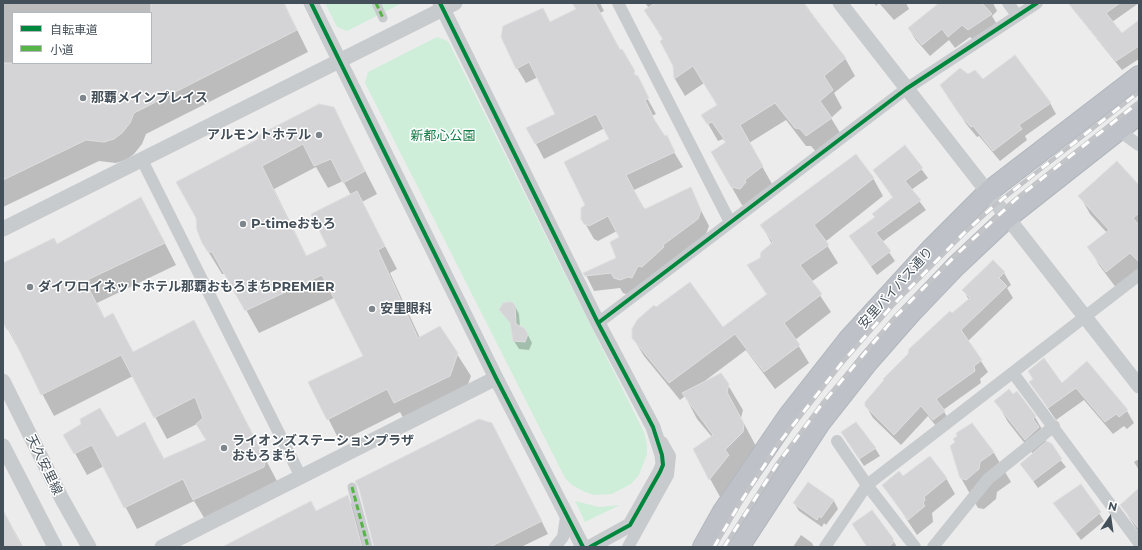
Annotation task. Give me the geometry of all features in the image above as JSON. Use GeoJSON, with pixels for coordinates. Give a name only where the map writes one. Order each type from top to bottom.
{"type":"FeatureCollection","features":[{"type":"Feature","properties":{"kind":"highway","name":"安里バイパス通り"},"geometry":{"type":"LineString","coordinates":[[703,547],[722,513],[789,416],[848,340],[932,248],[988,192],[1139,76]]}},
{"type":"Feature","properties":{"kind":"highway"},"geometry":{"type":"LineString","coordinates":[[739,547],[820,423],[868,362],[926,297],[1007,218],[1139,114]]}},
{"type":"Feature","properties":{"kind":"street"},"geometry":{"type":"LineString","coordinates":[[311,3],[496,378],[566,517],[583,547]]}},
{"type":"Feature","properties":{"kind":"street"},"geometry":{"type":"LineString","coordinates":[[376,3],[383,18]]}},
{"type":"Feature","properties":{"kind":"street"},"geometry":{"type":"LineString","coordinates":[[618,3],[730,222]]}},
{"type":"Feature","properties":{"kind":"street"},"geometry":{"type":"LineString","coordinates":[[840,3],[1139,386]]}},
{"type":"Feature","properties":{"kind":"street"},"geometry":{"type":"LineString","coordinates":[[1008,3],[1017,15]]}},
{"type":"Feature","properties":{"kind":"street"},"geometry":{"type":"LineString","coordinates":[[598,324],[906,88],[1037,3]]}},
{"type":"Feature","properties":{"kind":"street"},"geometry":{"type":"LineString","coordinates":[[3,229],[340,60],[446,5],[598,324],[653,427],[668,451],[670,466],[668,475],[628,547]]}},
{"type":"Feature","properties":{"kind":"street"},"geometry":{"type":"LineString","coordinates":[[1118,130],[1139,146]]}},
{"type":"Feature","properties":{"kind":"street"},"geometry":{"type":"LineString","coordinates":[[142,160],[301,477]]}},
{"type":"Feature","properties":{"kind":"street"},"geometry":{"type":"LineString","coordinates":[[825,547],[867,485],[1139,276]]}},
{"type":"Feature","properties":{"kind":"street"},"geometry":{"type":"LineString","coordinates":[[1013,373],[1054,426],[1139,543]]}},
{"type":"Feature","properties":{"kind":"street"},"geometry":{"type":"LineString","coordinates":[[162,547],[496,378]]}},
{"type":"Feature","properties":{"kind":"street","name":"天久安里線"},"geometry":{"type":"LineString","coordinates":[[3,382],[62,499],[89,547]]}},
{"type":"Feature","properties":{"kind":"street"},"geometry":{"type":"LineString","coordinates":[[933,547],[988,479],[1054,426]]}},
{"type":"Feature","properties":{"kind":"street"},"geometry":{"type":"LineString","coordinates":[[590,547],[630,525],[660,472],[663,465],[662,455],[653,427]]}},
{"type":"Feature","properties":{"kind":"street"},"geometry":{"type":"LineString","coordinates":[[837,441],[867,485],[915,547]]}},
{"type":"Feature","properties":{"kind":"street","name":"天久安里線"},"geometry":{"type":"LineString","coordinates":[[3,446],[55,547]]}},
{"type":"Feature","properties":{"kind":"street"},"geometry":{"type":"LineString","coordinates":[[352,487],[368,547]]}},
{"type":"Feature","properties":{"kind":"street"},"geometry":{"type":"LineString","coordinates":[[555,547],[563,537],[566,517]]}},
{"type":"Feature","properties":{"kind":"green space"},"geometry":{"type":"Polygon","coordinates":[[[325,3],[402,3],[347,31],[337,27],[325,3]]]}},
{"type":"Feature","properties":{"kind":"green space","name":"新都心公園"},"geometry":{"type":"Polygon","coordinates":[[[437,37],[448,41],[644,432],[647,444],[647,454],[639,475],[631,484],[612,494],[594,495],[585,492],[572,485],[565,478],[365,83],[368,72],[437,37]]]}},
{"type":"Feature","properties":{"kind":"green space"},"geometry":{"type":"Polygon","coordinates":[[[575,501],[599,507],[620,505],[585,522],[575,501]]]}},
{"type":"Feature","properties":{"kind":"building","name":"那覇メインプレイス"},"geometry":{"type":"Polygon","coordinates":[[[151,3],[283,3],[297,30],[134,113],[130,123],[122,133],[114,139],[104,142],[86,140],[3,180],[3,63],[152,64],[151,3]]]}},
{"type":"Feature","properties":{"kind":"building"},"geometry":{"type":"Polygon","coordinates":[[[572,3],[595,3],[620,50],[622,49],[635,71],[634,74],[638,76],[649,98],[645,100],[655,121],[665,136],[667,135],[675,152],[626,175],[640,202],[645,209],[691,187],[701,210],[698,219],[663,245],[664,247],[642,267],[638,266],[632,278],[628,277],[620,280],[614,278],[611,273],[585,276],[583,273],[616,258],[610,242],[619,237],[608,216],[589,226],[584,224],[581,219],[581,208],[585,205],[564,162],[609,139],[596,114],[535,144],[526,128],[555,114],[529,62],[516,69],[501,37],[503,26],[543,8],[550,22],[576,9],[572,3]]]}},
{"type":"Feature","properties":{"kind":"building"},"geometry":{"type":"Polygon","coordinates":[[[656,3],[803,3],[846,58],[824,76],[833,90],[820,101],[832,118],[806,136],[800,129],[795,128],[775,103],[740,125],[763,166],[745,180],[746,182],[740,189],[731,187],[711,152],[726,142],[712,122],[707,124],[701,115],[717,105],[693,66],[674,79],[673,66],[660,41],[663,39],[644,10],[656,3]]]}},
{"type":"Feature","properties":{"kind":"building"},"geometry":{"type":"Polygon","coordinates":[[[939,3],[982,3],[992,14],[968,30],[962,25],[948,37],[942,29],[922,45],[908,28],[939,3]]]}},
{"type":"Feature","properties":{"kind":"building"},"geometry":{"type":"Polygon","coordinates":[[[1068,3],[1120,3],[1106,13],[1122,33],[1139,20],[1139,46],[1116,61],[1068,3]]]}},
{"type":"Feature","properties":{"kind":"building"},"geometry":{"type":"Polygon","coordinates":[[[1015,55],[1051,103],[1019,125],[1022,129],[993,151],[973,126],[971,127],[960,115],[940,85],[960,68],[968,74],[975,70],[983,79],[1015,55]]]}},
{"type":"Feature","properties":{"kind":"building"},"geometry":{"type":"Polygon","coordinates":[[[319,104],[334,107],[365,171],[343,183],[331,159],[314,166],[303,144],[262,166],[306,256],[327,246],[311,214],[357,191],[385,246],[378,250],[418,338],[440,326],[458,353],[450,376],[394,403],[387,389],[327,420],[308,382],[363,356],[322,275],[245,311],[212,252],[208,252],[202,243],[197,230],[196,218],[176,182],[258,139],[257,136],[319,104]]]}},
{"type":"Feature","properties":{"kind":"building"},"geometry":{"type":"Polygon","coordinates":[[[905,145],[923,168],[905,181],[921,200],[876,233],[891,251],[871,266],[849,236],[875,217],[872,214],[893,197],[873,170],[905,145]]]}},
{"type":"Feature","properties":{"kind":"building"},"geometry":{"type":"Polygon","coordinates":[[[856,154],[874,178],[814,225],[829,245],[800,265],[822,294],[784,323],[800,345],[764,372],[735,334],[669,383],[632,338],[632,329],[637,320],[654,305],[656,307],[690,282],[723,327],[767,294],[747,265],[760,258],[761,252],[773,242],[760,225],[856,154]]]}},
{"type":"Feature","properties":{"kind":"building"},"geometry":{"type":"Polygon","coordinates":[[[1117,161],[1139,185],[1139,213],[1133,218],[1139,225],[1139,262],[1130,253],[1106,272],[1087,247],[1109,230],[1078,196],[1117,161]]]}},
{"type":"Feature","properties":{"kind":"building"},"geometry":{"type":"Polygon","coordinates":[[[141,197],[165,243],[85,281],[104,318],[113,313],[133,352],[194,320],[266,460],[264,467],[193,500],[183,479],[124,508],[92,445],[74,454],[63,435],[81,424],[80,419],[100,408],[117,437],[145,422],[163,459],[206,440],[196,424],[203,418],[195,397],[154,418],[121,355],[41,395],[9,329],[7,330],[3,322],[3,263],[54,238],[57,244],[141,197]]]}},
{"type":"Feature","properties":{"kind":"building"},"geometry":{"type":"Polygon","coordinates":[[[993,260],[1005,272],[999,278],[1007,286],[961,330],[982,360],[974,366],[975,371],[936,399],[945,411],[933,420],[921,406],[894,435],[865,406],[865,402],[884,380],[883,379],[908,354],[909,349],[950,311],[952,313],[970,298],[962,290],[993,260]]]}},
{"type":"Feature","properties":{"kind":"building"},"geometry":{"type":"Polygon","coordinates":[[[512,302],[515,305],[516,324],[524,328],[528,334],[525,342],[513,341],[510,322],[511,323],[499,310],[503,303],[512,302]]]}},
{"type":"Feature","properties":{"kind":"building"},"geometry":{"type":"Polygon","coordinates":[[[1044,358],[1062,383],[1087,361],[1128,410],[1119,417],[1116,414],[1105,422],[1076,388],[1048,408],[1029,382],[1033,379],[1028,371],[1044,358]]]}},
{"type":"Feature","properties":{"kind":"building"},"geometry":{"type":"Polygon","coordinates":[[[721,373],[729,384],[727,392],[744,424],[743,432],[725,450],[729,455],[709,480],[693,449],[713,435],[682,393],[721,373]]]}},
{"type":"Feature","properties":{"kind":"building"},"geometry":{"type":"Polygon","coordinates":[[[1009,389],[1013,394],[1017,391],[1036,416],[1033,419],[1039,427],[1025,440],[994,401],[1009,389]]]}},
{"type":"Feature","properties":{"kind":"building"},"geometry":{"type":"Polygon","coordinates":[[[479,419],[492,423],[542,521],[490,547],[374,547],[359,489],[355,481],[479,419]]]}},
{"type":"Feature","properties":{"kind":"building"},"geometry":{"type":"Polygon","coordinates":[[[856,422],[876,448],[859,459],[841,432],[856,422]]]}},
{"type":"Feature","properties":{"kind":"building"},"geometry":{"type":"Polygon","coordinates":[[[972,423],[994,452],[980,462],[979,469],[966,480],[960,478],[950,446],[955,442],[953,439],[957,436],[956,433],[972,423]]]}},
{"type":"Feature","properties":{"kind":"building"},"geometry":{"type":"Polygon","coordinates":[[[1047,441],[1052,444],[1062,459],[1033,481],[1020,464],[1047,441]]]}},
{"type":"Feature","properties":{"kind":"building"},"geometry":{"type":"Polygon","coordinates":[[[930,456],[947,478],[924,497],[925,500],[923,503],[925,506],[908,520],[882,485],[899,471],[903,476],[930,456]]]}},
{"type":"Feature","properties":{"kind":"building"},"geometry":{"type":"Polygon","coordinates":[[[808,482],[834,500],[821,518],[819,516],[817,520],[793,503],[808,482]]]}},
{"type":"Feature","properties":{"kind":"building"},"geometry":{"type":"Polygon","coordinates":[[[1081,484],[1101,512],[1076,533],[1053,503],[1081,484]]]}},
{"type":"Feature","properties":{"kind":"building"},"geometry":{"type":"Polygon","coordinates":[[[1139,488],[1139,529],[1120,505],[1139,488]]]}},
{"type":"Feature","properties":{"kind":"building"},"geometry":{"type":"Polygon","coordinates":[[[348,495],[362,547],[222,547],[311,501],[316,511],[348,495]]]}},
{"type":"Feature","properties":{"kind":"building"},"geometry":{"type":"Polygon","coordinates":[[[3,510],[22,547],[3,547],[3,510]]]}},
{"type":"Feature","properties":{"kind":"building"},"geometry":{"type":"Polygon","coordinates":[[[872,510],[893,538],[893,543],[888,547],[867,547],[852,524],[872,510]]]}},
{"type":"Feature","properties":{"kind":"railway"},"geometry":{"type":"LineString","coordinates":[[714,547],[740,503],[779,443],[841,364],[892,306],[964,233],[996,204],[1139,92]]}},
{"type":"Feature","properties":{"kind":"railway"},"geometry":{"type":"LineString","coordinates":[[724,547],[778,463],[822,404],[895,317],[957,254],[1016,199],[1139,102]]}},
{"type":"Feature","properties":{"kind":"marked path"},"geometry":{"type":"LineString","coordinates":[[376,3],[383,18]]}},
{"type":"Feature","properties":{"kind":"marked path"},"geometry":{"type":"LineString","coordinates":[[352,487],[368,547]]}},
{"type":"Feature","properties":{"kind":"cycle path"},"geometry":{"type":"LineString","coordinates":[[311,3],[496,378],[583,547]]}},
{"type":"Feature","properties":{"kind":"cycle path"},"geometry":{"type":"LineString","coordinates":[[440,3],[598,323],[653,427],[662,455],[663,465],[660,472],[630,525],[590,547]]}},
{"type":"Feature","properties":{"kind":"cycle path"},"geometry":{"type":"LineString","coordinates":[[598,323],[906,89],[1037,3]]}},
{"type":"Feature","properties":{"kind":"place","name":"那覇メインプレイス"},"geometry":{"type":"Point","coordinates":[83,98]}},
{"type":"Feature","properties":{"kind":"place","name":"アルモントホテル"},"geometry":{"type":"Point","coordinates":[319,135]}},
{"type":"Feature","properties":{"kind":"place","name":"P-timeおもろ"},"geometry":{"type":"Point","coordinates":[243,224]}},
{"type":"Feature","properties":{"kind":"place","name":"ダイワロイネットホテル那覇おもろまちPREMIER"},"geometry":{"type":"Point","coordinates":[30,287]}},
{"type":"Feature","properties":{"kind":"place","name":"安里眼科"},"geometry":{"type":"Point","coordinates":[372,309]}},
{"type":"Feature","properties":{"kind":"place","name":"ライオンズステーションプラザ おもろまち"},"geometry":{"type":"Point","coordinates":[224,448]}}]}
